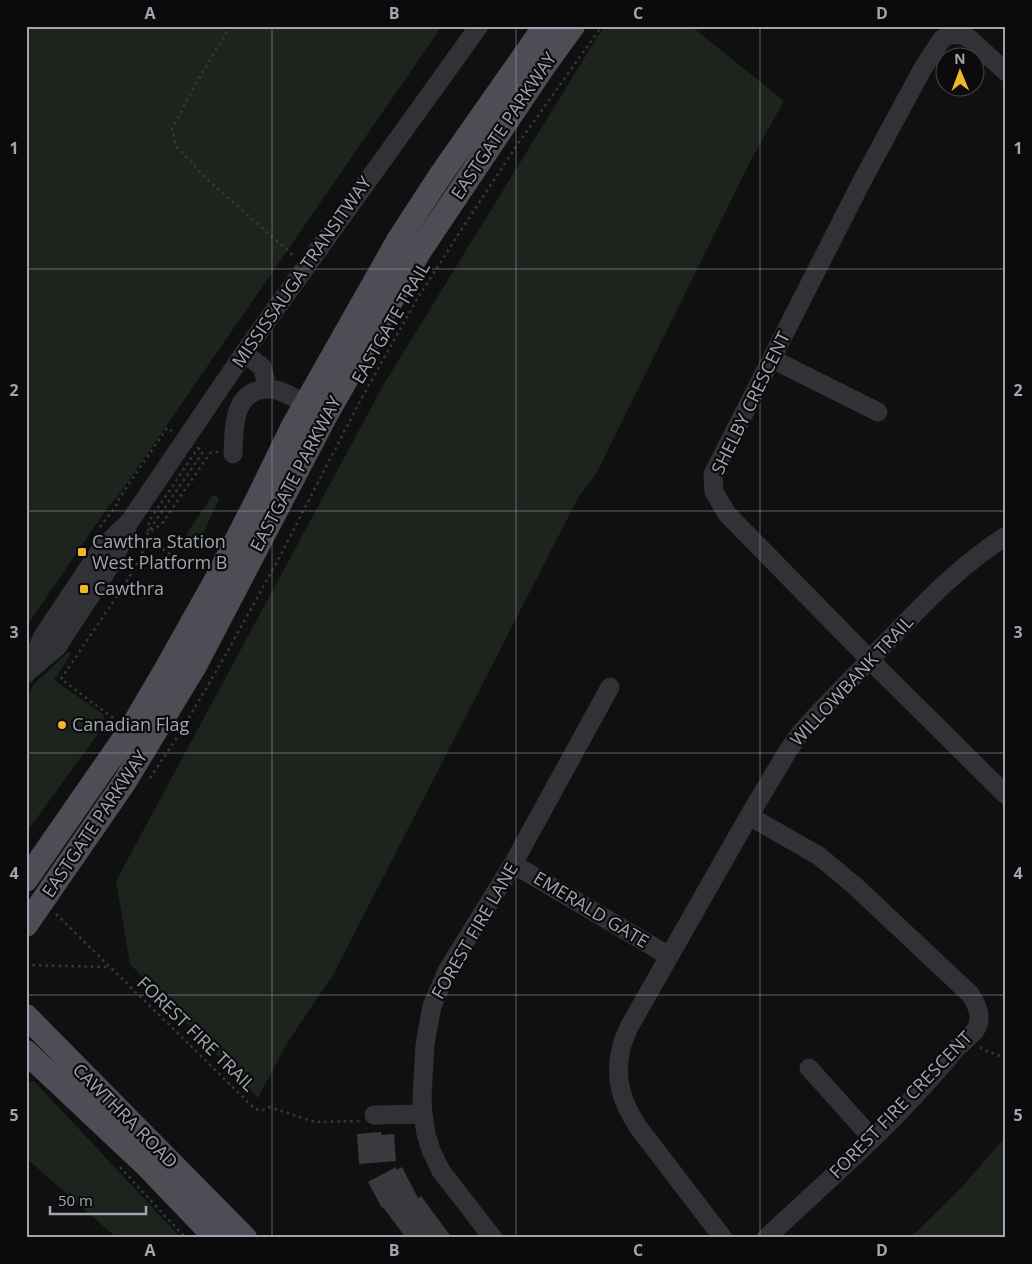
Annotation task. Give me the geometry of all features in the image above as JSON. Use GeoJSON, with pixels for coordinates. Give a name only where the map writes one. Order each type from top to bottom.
{"type":"FeatureCollection","features":[{"type":"Feature","properties":{"kind":"main road","name":"EASTGATE PARKWAY"},"geometry":{"type":"LineString","coordinates":[[26,880],[132,727],[161,678],[258,500],[292,428],[400,239],[440,176],[545,26]]}},
{"type":"Feature","properties":{"kind":"main road","name":"EASTGATE PARKWAY"},"geometry":{"type":"LineString","coordinates":[[26,925],[124,783],[196,664],[326,415],[419,252],[573,26]]}},
{"type":"Feature","properties":{"kind":"main road","name":"CAWTHRA ROAD"},"geometry":{"type":"LineString","coordinates":[[26,1016],[245,1238]]}},
{"type":"Feature","properties":{"kind":"main road","name":"CAWTHRA ROAD"},"geometry":{"type":"LineString","coordinates":[[26,1052],[146,1165],[216,1238]]}},
{"type":"Feature","properties":{"kind":"street","name":"MISSISSAUGA TRANSITWAY"},"geometry":{"type":"LineString","coordinates":[[27,673],[42,636],[101,549],[130,521],[244,353],[478,26]]}},
{"type":"Feature","properties":{"kind":"street","name":"SHELBY CRESCENT"},"geometry":{"type":"LineString","coordinates":[[1004,790],[870,660],[727,514],[714,492],[713,474],[862,181],[923,68],[942,39],[951,34],[962,35],[970,39],[1006,72]]}},
{"type":"Feature","properties":{"kind":"street"},"geometry":{"type":"LineString","coordinates":[[244,353],[262,367],[268,389]]}},
{"type":"Feature","properties":{"kind":"street"},"geometry":{"type":"LineString","coordinates":[[772,358],[878,412]]}},
{"type":"Feature","properties":{"kind":"street"},"geometry":{"type":"LineString","coordinates":[[227,453],[236,413],[243,401],[254,392],[268,389],[279,390],[326,415]]}},
{"type":"Feature","properties":{"kind":"street","name":"WILLOWBANK TRAIL"},"geometry":{"type":"LineString","coordinates":[[669,956],[749,816],[802,731],[958,570],[1006,536]]}},
{"type":"Feature","properties":{"kind":"street","name":"FOREST FIRE LANE"},"geometry":{"type":"LineString","coordinates":[[493,1238],[441,1171],[426,1134],[422,1097],[425,1044],[432,1006],[447,971],[513,864],[610,687]]}},
{"type":"Feature","properties":{"kind":"street","name":"FOREST FIRE CRESCENT"},"geometry":{"type":"LineString","coordinates":[[749,816],[819,856],[855,886],[970,994],[978,1006],[980,1019],[968,1038],[958,1046],[924,1087],[766,1238]]}},
{"type":"Feature","properties":{"kind":"street","name":"EMERALD GATE"},"geometry":{"type":"LineString","coordinates":[[513,864],[669,956]]}},
{"type":"Feature","properties":{"kind":"street"},"geometry":{"type":"LineString","coordinates":[[669,956],[628,1027],[621,1049],[618,1068],[620,1089],[627,1109],[638,1127],[723,1238]]}},
{"type":"Feature","properties":{"kind":"street"},"geometry":{"type":"LineString","coordinates":[[809,1068],[872,1138]]}},
{"type":"Feature","properties":{"kind":"street"},"geometry":{"type":"LineString","coordinates":[[367,1118],[423,1114]]}},
{"type":"Feature","properties":{"kind":"path"},"geometry":{"type":"LineString","coordinates":[[230,26],[172,129],[176,146],[208,180],[306,267]]}},
{"type":"Feature","properties":{"kind":"path","name":"EASTGATE TRAIL"},"geometry":{"type":"LineString","coordinates":[[148,780],[180,733],[225,656],[279,558],[360,401],[417,300],[464,224],[517,145],[602,26]]}},
{"type":"Feature","properties":{"kind":"path"},"geometry":{"type":"LineString","coordinates":[[95,533],[116,506],[120,497],[167,428],[172,431]]}},
{"type":"Feature","properties":{"kind":"path"},"geometry":{"type":"LineString","coordinates":[[148,532],[203,452],[198,448],[160,505]]}},
{"type":"Feature","properties":{"kind":"path"},"geometry":{"type":"LineString","coordinates":[[148,532],[160,525],[210,454],[227,453]]}},
{"type":"Feature","properties":{"kind":"path"},"geometry":{"type":"LineString","coordinates":[[116,506],[123,504]]}},
{"type":"Feature","properties":{"kind":"path"},"geometry":{"type":"LineString","coordinates":[[113,718],[61,679],[125,584],[141,556],[149,521]]}},
{"type":"Feature","properties":{"kind":"path"},"geometry":{"type":"LineString","coordinates":[[146,539],[194,570]]}},
{"type":"Feature","properties":{"kind":"path","name":"FOREST FIRE TRAIL"},"geometry":{"type":"LineString","coordinates":[[53,911],[255,1109],[263,1110],[270,1107],[315,1122],[367,1118]]}},
{"type":"Feature","properties":{"kind":"path"},"geometry":{"type":"LineString","coordinates":[[26,965],[110,967]]}},
{"type":"Feature","properties":{"kind":"path"},"geometry":{"type":"LineString","coordinates":[[968,1038],[984,1050],[1006,1058]]}},
{"type":"Feature","properties":{"kind":"shaded area"},"geometry":{"type":"Polygon","coordinates":[[[26,26],[442,26],[26,627],[26,26]]]}},
{"type":"Feature","properties":{"kind":"shaded area"},"geometry":{"type":"Polygon","coordinates":[[[604,26],[691,26],[784,101],[751,160],[596,474],[578,498],[333,975],[287,1043],[258,1098],[130,964],[116,881],[384,384],[604,26]]]}},
{"type":"Feature","properties":{"kind":"shaded area"},"geometry":{"type":"Polygon","coordinates":[[[214,495],[219,499],[203,534],[197,541],[189,540],[187,533],[214,495]]]}},
{"type":"Feature","properties":{"kind":"shaded area"},"geometry":{"type":"Polygon","coordinates":[[[68,652],[71,654],[54,680],[103,714],[105,724],[26,833],[26,697],[35,683],[68,652]]]}},
{"type":"Feature","properties":{"kind":"shaded area"},"geometry":{"type":"Polygon","coordinates":[[[34,1081],[181,1238],[117,1238],[26,1158],[26,1083],[34,1081]]]}},
{"type":"Feature","properties":{"kind":"shaded area"},"geometry":{"type":"Polygon","coordinates":[[[1006,1136],[1006,1238],[910,1238],[961,1188],[1006,1136]]]}},
{"type":"Feature","properties":{"kind":"building"},"geometry":{"type":"Polygon","coordinates":[[[381,1132],[381,1135],[394,1134],[396,1161],[359,1164],[357,1134],[381,1132]]]}},
{"type":"Feature","properties":{"kind":"building"},"geometry":{"type":"Polygon","coordinates":[[[396,1167],[396,1170],[402,1167],[418,1198],[421,1196],[452,1238],[406,1238],[382,1208],[368,1182],[396,1167]]]}},
{"type":"Feature","properties":{"kind":"place","name":"Cawthra Station West Platform B"},"geometry":{"type":"Point","coordinates":[82,552]}},
{"type":"Feature","properties":{"kind":"place","name":"Cawthra"},"geometry":{"type":"Point","coordinates":[84,589]}},
{"type":"Feature","properties":{"kind":"place","name":"Canadian Flag"},"geometry":{"type":"Point","coordinates":[62,725]}}]}
